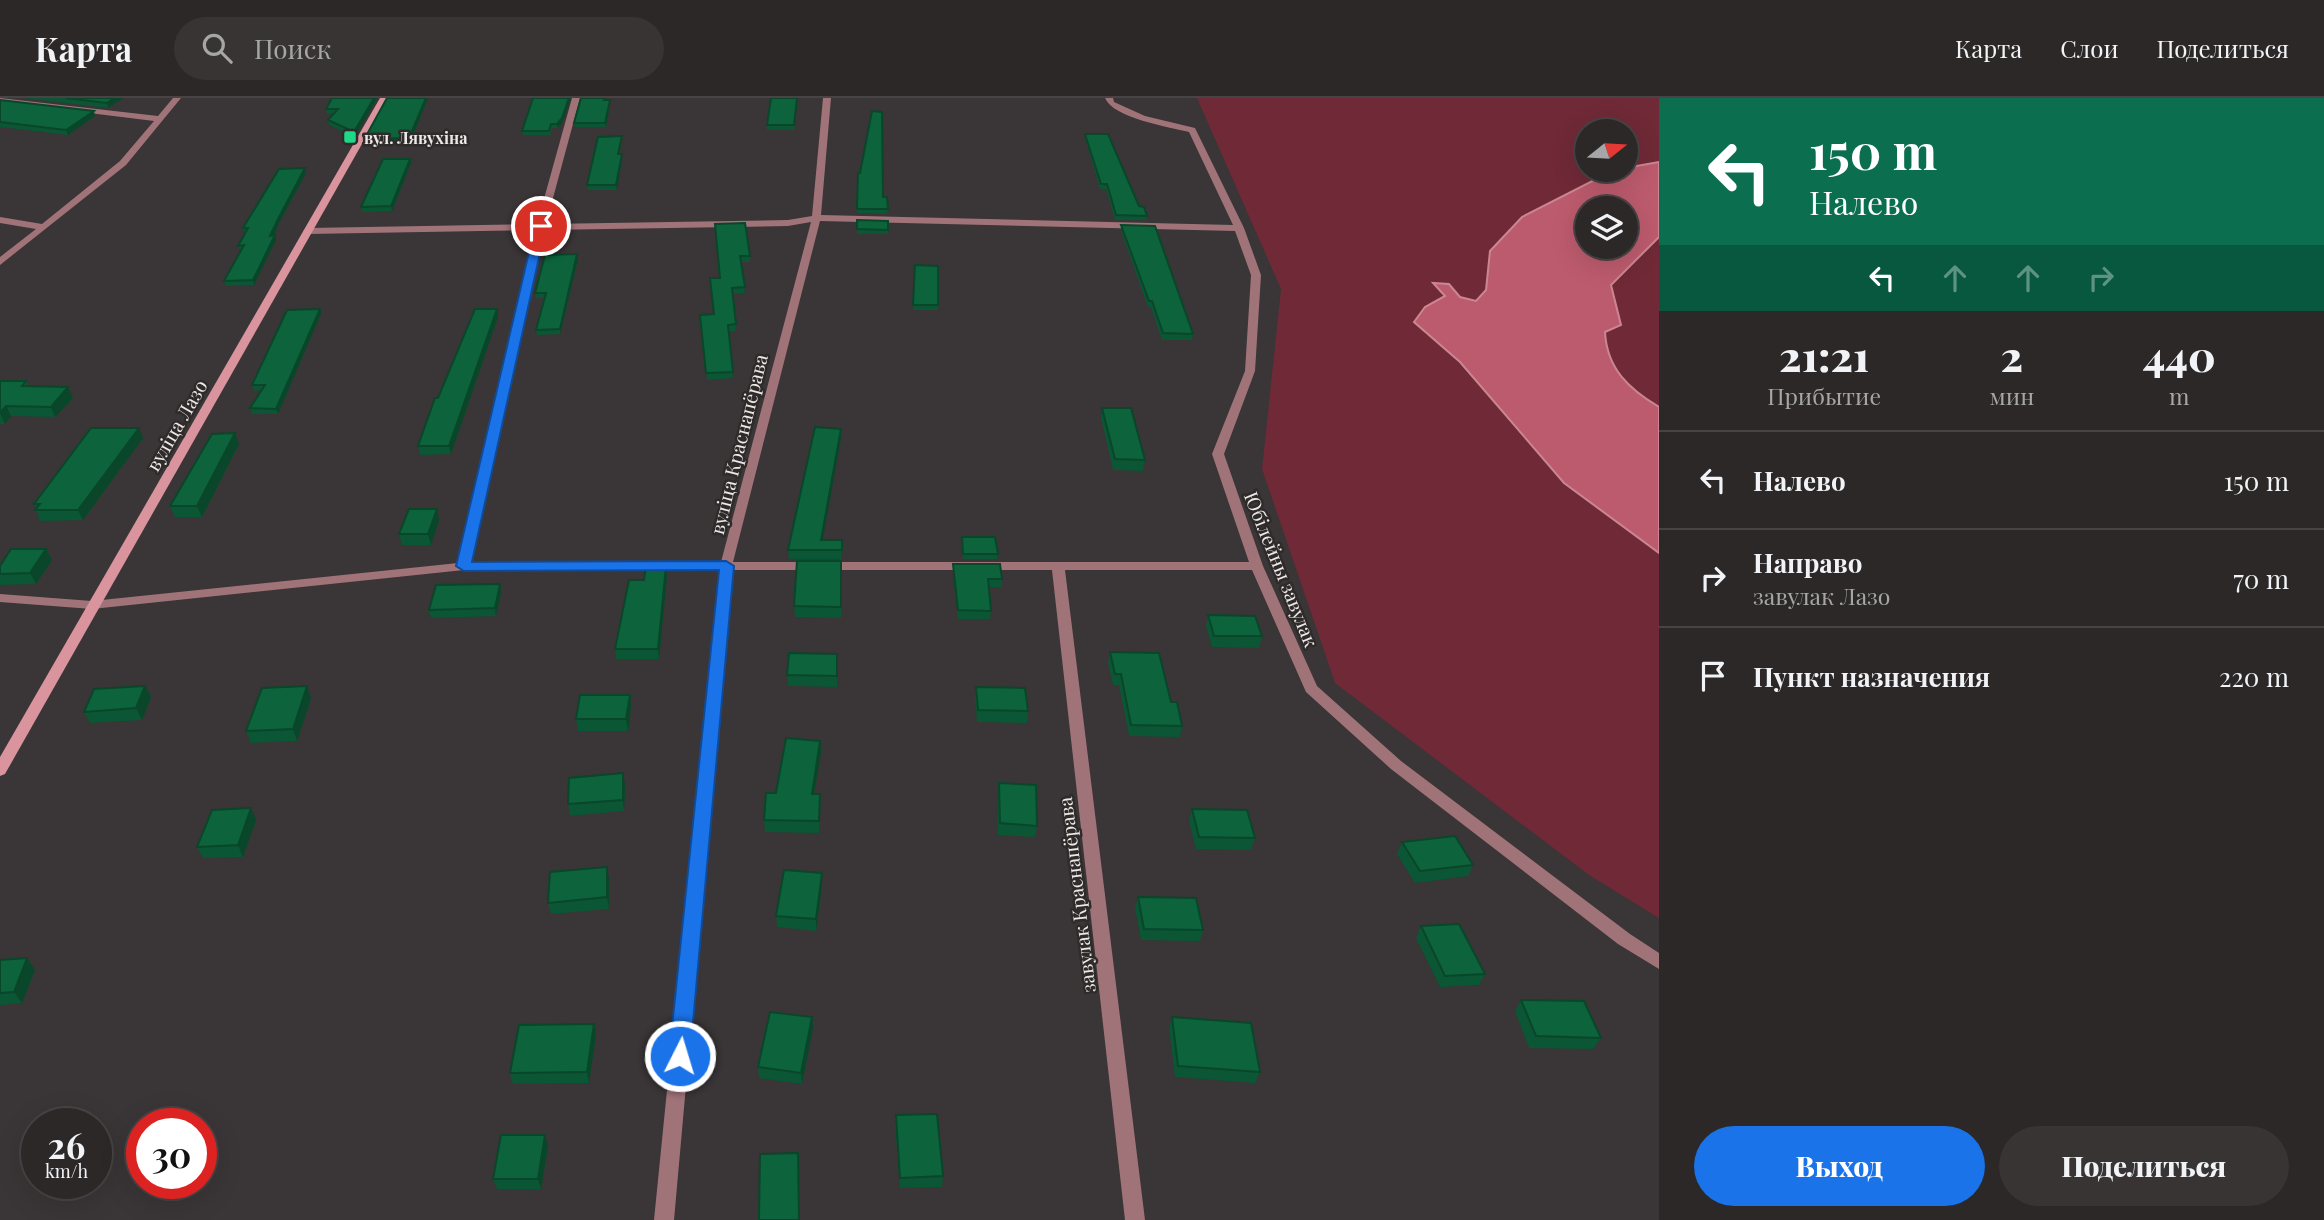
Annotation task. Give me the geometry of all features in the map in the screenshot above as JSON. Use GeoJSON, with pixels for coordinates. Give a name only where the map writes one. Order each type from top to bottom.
{"type":"FeatureCollection","features":[{"type":"Feature","properties":{"kind":"main road","name":"вуліца Лазо"},"geometry":{"type":"LineString","coordinates":[[0,770],[384,98]]}},
{"type":"Feature","properties":{"kind":"street"},"geometry":{"type":"LineString","coordinates":[[0,262],[123,163],[177,98]]}},
{"type":"Feature","properties":{"kind":"street"},"geometry":{"type":"LineString","coordinates":[[464,566],[541,226],[576,98]]}},
{"type":"Feature","properties":{"kind":"street","name":"вуліца Краснапёрава"},"geometry":{"type":"LineString","coordinates":[[664,1220],[726,566],[816,218],[827,98]]}},
{"type":"Feature","properties":{"kind":"street","name":"Юбілейны завулак"},"geometry":{"type":"LineString","coordinates":[[1109,98],[1111,103],[1142,118],[1192,130],[1238,228],[1256,275],[1250,371],[1217,454],[1257,566],[1311,688],[1396,765],[1624,939],[1659,962]]}},
{"type":"Feature","properties":{"kind":"street"},"geometry":{"type":"LineString","coordinates":[[0,100],[160,119]]}},
{"type":"Feature","properties":{"kind":"street"},"geometry":{"type":"LineString","coordinates":[[308,231],[788,223],[816,218],[1238,228]]}},
{"type":"Feature","properties":{"kind":"street"},"geometry":{"type":"LineString","coordinates":[[0,220],[43,227]]}},
{"type":"Feature","properties":{"kind":"street"},"geometry":{"type":"LineString","coordinates":[[0,598],[92,605],[464,566],[1257,566]]}},
{"type":"Feature","properties":{"kind":"street","name":"завулак Краснапёрава"},"geometry":{"type":"LineString","coordinates":[[1059,566],[1135,1220]]}},
{"type":"Feature","properties":{"kind":"shaded area"},"geometry":{"type":"Polygon","coordinates":[[[1197,98],[1659,98],[1659,918],[1589,875],[1335,683],[1262,469],[1281,289],[1197,98]]]}},
{"type":"Feature","properties":{"kind":"shaded area"},"geometry":{"type":"Polygon","coordinates":[[[1659,162],[1659,237],[1638,258],[1638,196],[1575,196],[1575,259],[1637,259],[1611,285],[1621,325],[1605,332],[1610,357],[1622,377],[1638,393],[1659,407],[1659,553],[1564,483],[1460,362],[1414,322],[1425,307],[1445,296],[1433,283],[1449,284],[1460,297],[1476,301],[1486,290],[1490,251],[1522,217],[1591,182],[1638,182],[1638,166],[1659,162]]]}},
{"type":"Feature","properties":{"kind":"building"},"geometry":{"type":"Polygon","coordinates":[[[66,98],[114,98],[107,103],[66,98]]]}},
{"type":"Feature","properties":{"kind":"building"},"geometry":{"type":"Polygon","coordinates":[[[332,98],[374,98],[354,132],[328,120],[338,109],[326,109],[332,98]]]}},
{"type":"Feature","properties":{"kind":"building"},"geometry":{"type":"Polygon","coordinates":[[[387,98],[426,98],[409,138],[365,138],[387,98]]]}},
{"type":"Feature","properties":{"kind":"building"},"geometry":{"type":"Polygon","coordinates":[[[533,98],[569,98],[562,118],[557,124],[551,124],[549,131],[522,131],[533,98]]]}},
{"type":"Feature","properties":{"kind":"building"},"geometry":{"type":"Polygon","coordinates":[[[581,98],[610,100],[605,123],[574,123],[581,98]]]}},
{"type":"Feature","properties":{"kind":"building"},"geometry":{"type":"Polygon","coordinates":[[[771,98],[797,98],[794,125],[767,125],[771,98]]]}},
{"type":"Feature","properties":{"kind":"building"},"geometry":{"type":"Polygon","coordinates":[[[0,100],[94,111],[66,130],[0,122],[0,100]]]}},
{"type":"Feature","properties":{"kind":"building"},"geometry":{"type":"Polygon","coordinates":[[[872,111],[882,112],[883,197],[887,197],[888,209],[857,209],[858,173],[872,111]]]}},
{"type":"Feature","properties":{"kind":"building"},"geometry":{"type":"Polygon","coordinates":[[[1085,134],[1108,134],[1139,206],[1144,207],[1147,216],[1116,215],[1107,184],[1101,184],[1085,134]]]}},
{"type":"Feature","properties":{"kind":"building"},"geometry":{"type":"Polygon","coordinates":[[[622,136],[618,154],[622,154],[616,185],[587,185],[598,137],[622,136]]]}},
{"type":"Feature","properties":{"kind":"building"},"geometry":{"type":"Polygon","coordinates":[[[383,159],[410,159],[391,206],[361,207],[383,159]]]}},
{"type":"Feature","properties":{"kind":"building"},"geometry":{"type":"Polygon","coordinates":[[[305,168],[270,236],[275,235],[253,280],[224,281],[244,245],[238,246],[248,228],[243,228],[279,169],[305,168]]]}},
{"type":"Feature","properties":{"kind":"building"},"geometry":{"type":"Polygon","coordinates":[[[857,220],[888,221],[888,230],[857,229],[857,220]]]}},
{"type":"Feature","properties":{"kind":"building"},"geometry":{"type":"Polygon","coordinates":[[[745,223],[750,256],[740,256],[745,287],[732,288],[736,324],[728,325],[733,372],[706,373],[700,315],[714,314],[710,278],[720,278],[715,224],[745,223]]]}},
{"type":"Feature","properties":{"kind":"building"},"geometry":{"type":"Polygon","coordinates":[[[1121,225],[1155,226],[1193,334],[1163,333],[1121,225]]]}},
{"type":"Feature","properties":{"kind":"building"},"geometry":{"type":"Polygon","coordinates":[[[577,254],[560,329],[536,330],[546,293],[535,293],[545,255],[577,254]]]}},
{"type":"Feature","properties":{"kind":"building"},"geometry":{"type":"Polygon","coordinates":[[[915,265],[938,266],[938,305],[913,305],[915,265]]]}},
{"type":"Feature","properties":{"kind":"building"},"geometry":{"type":"Polygon","coordinates":[[[320,309],[276,409],[250,408],[265,385],[252,385],[287,310],[320,309]]]}},
{"type":"Feature","properties":{"kind":"building"},"geometry":{"type":"Polygon","coordinates":[[[475,309],[497,309],[449,446],[418,446],[435,398],[438,398],[475,309]]]}},
{"type":"Feature","properties":{"kind":"building"},"geometry":{"type":"Polygon","coordinates":[[[0,381],[26,381],[22,386],[68,387],[51,407],[6,406],[0,413],[0,381]]]}},
{"type":"Feature","properties":{"kind":"building"},"geometry":{"type":"Polygon","coordinates":[[[1102,408],[1131,408],[1145,460],[1115,459],[1102,408]]]}},
{"type":"Feature","properties":{"kind":"building"},"geometry":{"type":"Polygon","coordinates":[[[815,427],[841,429],[821,540],[842,540],[842,550],[788,550],[815,427]]]}},
{"type":"Feature","properties":{"kind":"building"},"geometry":{"type":"Polygon","coordinates":[[[91,428],[139,428],[78,510],[35,510],[40,504],[34,504],[91,428]]]}},
{"type":"Feature","properties":{"kind":"building"},"geometry":{"type":"Polygon","coordinates":[[[235,433],[197,506],[170,506],[212,434],[235,433]]]}},
{"type":"Feature","properties":{"kind":"building"},"geometry":{"type":"Polygon","coordinates":[[[409,509],[437,509],[428,534],[399,534],[409,509]]]}},
{"type":"Feature","properties":{"kind":"building"},"geometry":{"type":"Polygon","coordinates":[[[962,537],[995,537],[998,554],[963,554],[962,537]]]}},
{"type":"Feature","properties":{"kind":"building"},"geometry":{"type":"Polygon","coordinates":[[[11,549],[46,549],[30,573],[0,574],[0,566],[11,549]]]}},
{"type":"Feature","properties":{"kind":"building"},"geometry":{"type":"Polygon","coordinates":[[[797,561],[841,561],[841,607],[794,606],[797,561]]]}},
{"type":"Feature","properties":{"kind":"building"},"geometry":{"type":"Polygon","coordinates":[[[953,564],[1000,564],[1002,579],[988,579],[991,611],[958,610],[953,564]]]}},
{"type":"Feature","properties":{"kind":"building"},"geometry":{"type":"Polygon","coordinates":[[[646,566],[666,566],[658,649],[615,649],[629,580],[644,580],[646,566]]]}},
{"type":"Feature","properties":{"kind":"building"},"geometry":{"type":"Polygon","coordinates":[[[500,584],[495,608],[429,610],[436,585],[500,584]]]}},
{"type":"Feature","properties":{"kind":"building"},"geometry":{"type":"Polygon","coordinates":[[[1208,615],[1255,616],[1262,636],[1214,636],[1208,615]]]}},
{"type":"Feature","properties":{"kind":"building"},"geometry":{"type":"Polygon","coordinates":[[[1110,652],[1159,653],[1171,702],[1177,702],[1182,726],[1131,725],[1121,674],[1115,674],[1110,652]]]}},
{"type":"Feature","properties":{"kind":"building"},"geometry":{"type":"Polygon","coordinates":[[[789,653],[837,654],[837,676],[787,675],[789,653]]]}},
{"type":"Feature","properties":{"kind":"building"},"geometry":{"type":"Polygon","coordinates":[[[145,686],[136,708],[84,712],[94,689],[145,686]]]}},
{"type":"Feature","properties":{"kind":"building"},"geometry":{"type":"Polygon","coordinates":[[[307,686],[293,729],[246,731],[262,688],[307,686]]]}},
{"type":"Feature","properties":{"kind":"building"},"geometry":{"type":"Polygon","coordinates":[[[976,687],[1025,688],[1028,711],[978,710],[976,687]]]}},
{"type":"Feature","properties":{"kind":"building"},"geometry":{"type":"Polygon","coordinates":[[[580,695],[630,695],[626,719],[576,719],[580,695]]]}},
{"type":"Feature","properties":{"kind":"building"},"geometry":{"type":"Polygon","coordinates":[[[786,738],[820,741],[812,794],[820,794],[819,821],[764,820],[766,793],[776,793],[786,738]]]}},
{"type":"Feature","properties":{"kind":"building"},"geometry":{"type":"Polygon","coordinates":[[[623,773],[623,800],[568,804],[569,778],[623,773]]]}},
{"type":"Feature","properties":{"kind":"building"},"geometry":{"type":"Polygon","coordinates":[[[999,783],[1036,785],[1037,826],[1000,823],[999,783]]]}},
{"type":"Feature","properties":{"kind":"building"},"geometry":{"type":"Polygon","coordinates":[[[251,808],[238,845],[197,847],[212,810],[251,808]]]}},
{"type":"Feature","properties":{"kind":"building"},"geometry":{"type":"Polygon","coordinates":[[[1192,809],[1247,810],[1255,838],[1199,837],[1192,809]]]}},
{"type":"Feature","properties":{"kind":"building"},"geometry":{"type":"Polygon","coordinates":[[[1455,836],[1473,865],[1420,871],[1402,842],[1455,836]]]}},
{"type":"Feature","properties":{"kind":"building"},"geometry":{"type":"Polygon","coordinates":[[[607,867],[607,897],[548,903],[550,872],[607,867]]]}},
{"type":"Feature","properties":{"kind":"building"},"geometry":{"type":"Polygon","coordinates":[[[784,870],[822,873],[816,919],[776,916],[784,870]]]}},
{"type":"Feature","properties":{"kind":"building"},"geometry":{"type":"Polygon","coordinates":[[[1138,897],[1196,898],[1203,930],[1144,929],[1138,897]]]}},
{"type":"Feature","properties":{"kind":"building"},"geometry":{"type":"Polygon","coordinates":[[[1459,924],[1485,974],[1445,976],[1421,926],[1459,924]]]}},
{"type":"Feature","properties":{"kind":"building"},"geometry":{"type":"Polygon","coordinates":[[[27,958],[14,992],[0,993],[0,960],[27,958]]]}},
{"type":"Feature","properties":{"kind":"building"},"geometry":{"type":"Polygon","coordinates":[[[1521,1000],[1584,1001],[1601,1038],[1536,1036],[1521,1000]]]}},
{"type":"Feature","properties":{"kind":"building"},"geometry":{"type":"Polygon","coordinates":[[[770,1012],[812,1017],[801,1073],[758,1067],[770,1012]]]}},
{"type":"Feature","properties":{"kind":"building"},"geometry":{"type":"Polygon","coordinates":[[[1172,1017],[1251,1023],[1260,1072],[1178,1066],[1172,1017]]]}},
{"type":"Feature","properties":{"kind":"building"},"geometry":{"type":"Polygon","coordinates":[[[594,1024],[587,1072],[510,1073],[519,1025],[594,1024]]]}},
{"type":"Feature","properties":{"kind":"building"},"geometry":{"type":"Polygon","coordinates":[[[937,1114],[943,1176],[900,1178],[896,1115],[937,1114]]]}},
{"type":"Feature","properties":{"kind":"building"},"geometry":{"type":"Polygon","coordinates":[[[501,1135],[545,1135],[538,1179],[493,1179],[501,1135]]]}},
{"type":"Feature","properties":{"kind":"building"},"geometry":{"type":"Polygon","coordinates":[[[798,1153],[799,1220],[759,1220],[760,1154],[798,1153]]]}},
{"type":"Feature","properties":{"kind":"place","name":"вул. Лявухіна"},"geometry":{"type":"Point","coordinates":[350,137]}},
{"type":"Feature","properties":{"kind":"route"},"geometry":{"type":"LineString","coordinates":[[541,226],[464,566],[726,566],[680,1056]]}}]}
